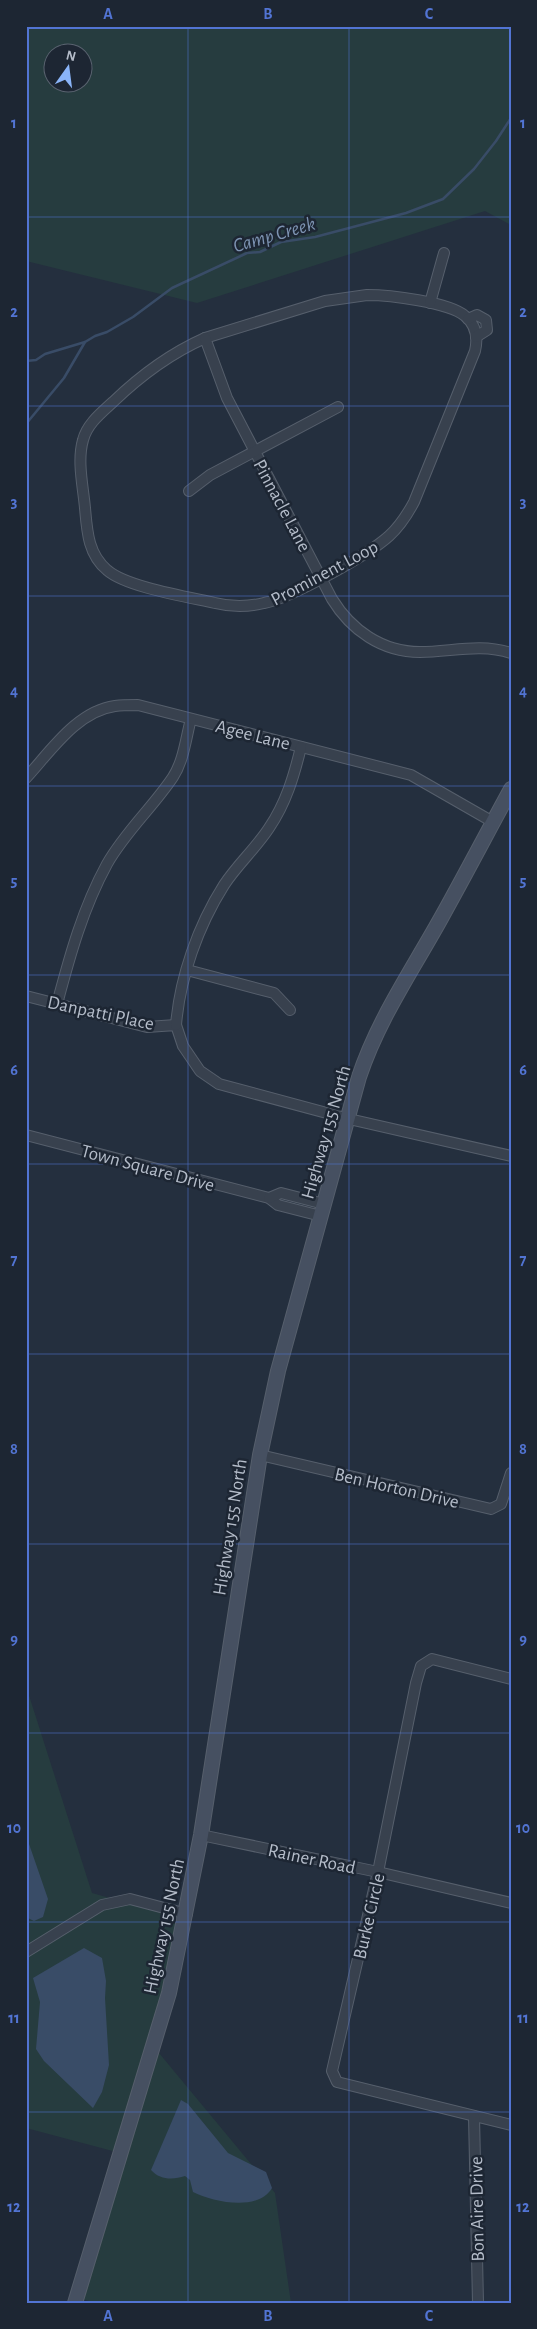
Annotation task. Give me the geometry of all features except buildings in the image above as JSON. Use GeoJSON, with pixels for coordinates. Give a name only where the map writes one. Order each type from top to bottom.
{"type":"FeatureCollection","features":[{"type":"Feature","properties":{"kind":"main road","name":"Highway 155 North"},"geometry":{"type":"LineString","coordinates":[[75,2303],[169,1993],[187,1914],[201,1835],[260,1455],[278,1371],[349,1119],[359,1077],[379,1027],[511,789]]}},
{"type":"Feature","properties":{"kind":"street"},"geometry":{"type":"LineString","coordinates":[[430,303],[444,253]]}},
{"type":"Feature","properties":{"kind":"street","name":"Prominent Loop"},"geometry":{"type":"LineString","coordinates":[[386,296],[430,303],[457,311],[468,319],[477,315],[486,320],[487,330],[476,337],[475,351],[408,512],[396,530],[377,546],[273,601],[246,606],[229,606],[125,580],[107,570],[93,553],[88,536],[80,461],[85,434],[97,417],[145,372],[179,350],[205,338],[325,301],[345,297],[386,296]]}},
{"type":"Feature","properties":{"kind":"street"},"geometry":{"type":"LineString","coordinates":[[468,319],[476,337]]}},
{"type":"Feature","properties":{"kind":"street","name":"Pinnacle Lane"},"geometry":{"type":"LineString","coordinates":[[205,338],[224,392],[321,577],[346,619],[363,634],[385,646],[420,652],[478,647],[511,653]]}},
{"type":"Feature","properties":{"kind":"street"},"geometry":{"type":"LineString","coordinates":[[190,490],[210,475],[338,407]]}},
{"type":"Feature","properties":{"kind":"street","name":"Agee Lane"},"geometry":{"type":"LineString","coordinates":[[26,778],[74,727],[92,714],[113,706],[138,705],[411,775],[493,822]]}},
{"type":"Feature","properties":{"kind":"street"},"geometry":{"type":"LineString","coordinates":[[57,1004],[72,948],[87,905],[107,864],[130,829],[174,776],[182,755],[191,719]]}},
{"type":"Feature","properties":{"kind":"street"},"geometry":{"type":"LineString","coordinates":[[176,1025],[178,1003],[204,919],[225,884],[269,828],[284,804],[293,781],[301,747]]}},
{"type":"Feature","properties":{"kind":"street"},"geometry":{"type":"LineString","coordinates":[[188,970],[274,993],[290,1010]]}},
{"type":"Feature","properties":{"kind":"street","name":"Danpatti Place"},"geometry":{"type":"LineString","coordinates":[[26,996],[147,1027],[176,1025],[183,1046],[200,1071],[219,1084],[349,1119]]}},
{"type":"Feature","properties":{"kind":"street"},"geometry":{"type":"LineString","coordinates":[[349,1119],[511,1156]]}},
{"type":"Feature","properties":{"kind":"street","name":"Town Square Drive"},"geometry":{"type":"LineString","coordinates":[[26,1135],[269,1198],[278,1205],[323,1210]]}},
{"type":"Feature","properties":{"kind":"street","name":"Ben Horton Drive"},"geometry":{"type":"LineString","coordinates":[[260,1455],[491,1509],[502,1504],[511,1474]]}},
{"type":"Feature","properties":{"kind":"street","name":"Burke Circle"},"geometry":{"type":"LineString","coordinates":[[511,1679],[432,1659],[421,1666],[378,1872],[332,2071],[337,2082],[511,2125]]}},
{"type":"Feature","properties":{"kind":"street","name":"Rainer Road"},"geometry":{"type":"LineString","coordinates":[[201,1835],[378,1872],[511,1903]]}},
{"type":"Feature","properties":{"kind":"street"},"geometry":{"type":"LineString","coordinates":[[26,1952],[102,1905],[130,1899],[187,1914]]}},
{"type":"Feature","properties":{"kind":"street","name":"Bon Aire Drive"},"geometry":{"type":"LineString","coordinates":[[474,2116],[478,2303]]}},
{"type":"Feature","properties":{"kind":"green space"},"geometry":{"type":"Polygon","coordinates":[[[26,26],[511,26],[511,225],[485,211],[197,303],[26,261],[26,26]]]}},
{"type":"Feature","properties":{"kind":"green space"},"geometry":{"type":"Polygon","coordinates":[[[26,1686],[92,1893],[180,1918],[154,2047],[275,2193],[291,2303],[98,2303],[73,2297],[124,2154],[26,2128],[26,1686]]]}},
{"type":"Feature","properties":{"kind":"water"},"geometry":{"type":"Polygon","coordinates":[[[26,1808],[28,1841],[48,1899],[43,1917],[34,1921],[26,1917],[26,1808]]]}},
{"type":"Feature","properties":{"kind":"water"},"geometry":{"type":"Polygon","coordinates":[[[84,1948],[102,1958],[106,1981],[105,1998],[109,2065],[102,2092],[93,2108],[44,2061],[36,2049],[40,2002],[33,1978],[84,1948]]]}},
{"type":"Feature","properties":{"kind":"water"},"geometry":{"type":"Polygon","coordinates":[[[181,2100],[188,2104],[228,2153],[266,2172],[272,2188],[265,2195],[257,2200],[235,2203],[212,2199],[193,2192],[190,2180],[185,2176],[167,2178],[158,2176],[151,2170],[181,2100]]]}},
{"type":"Feature","properties":{"kind":"waterway","name":"Camp Creek"},"geometry":{"type":"LineString","coordinates":[[26,361],[36,360],[45,354],[85,342],[107,332],[133,317],[172,288],[247,253],[260,252],[281,242],[315,237],[406,213],[443,199],[474,169],[511,118]]}},
{"type":"Feature","properties":{"kind":"waterway"},"geometry":{"type":"LineString","coordinates":[[26,424],[64,378],[85,342]]}}]}
